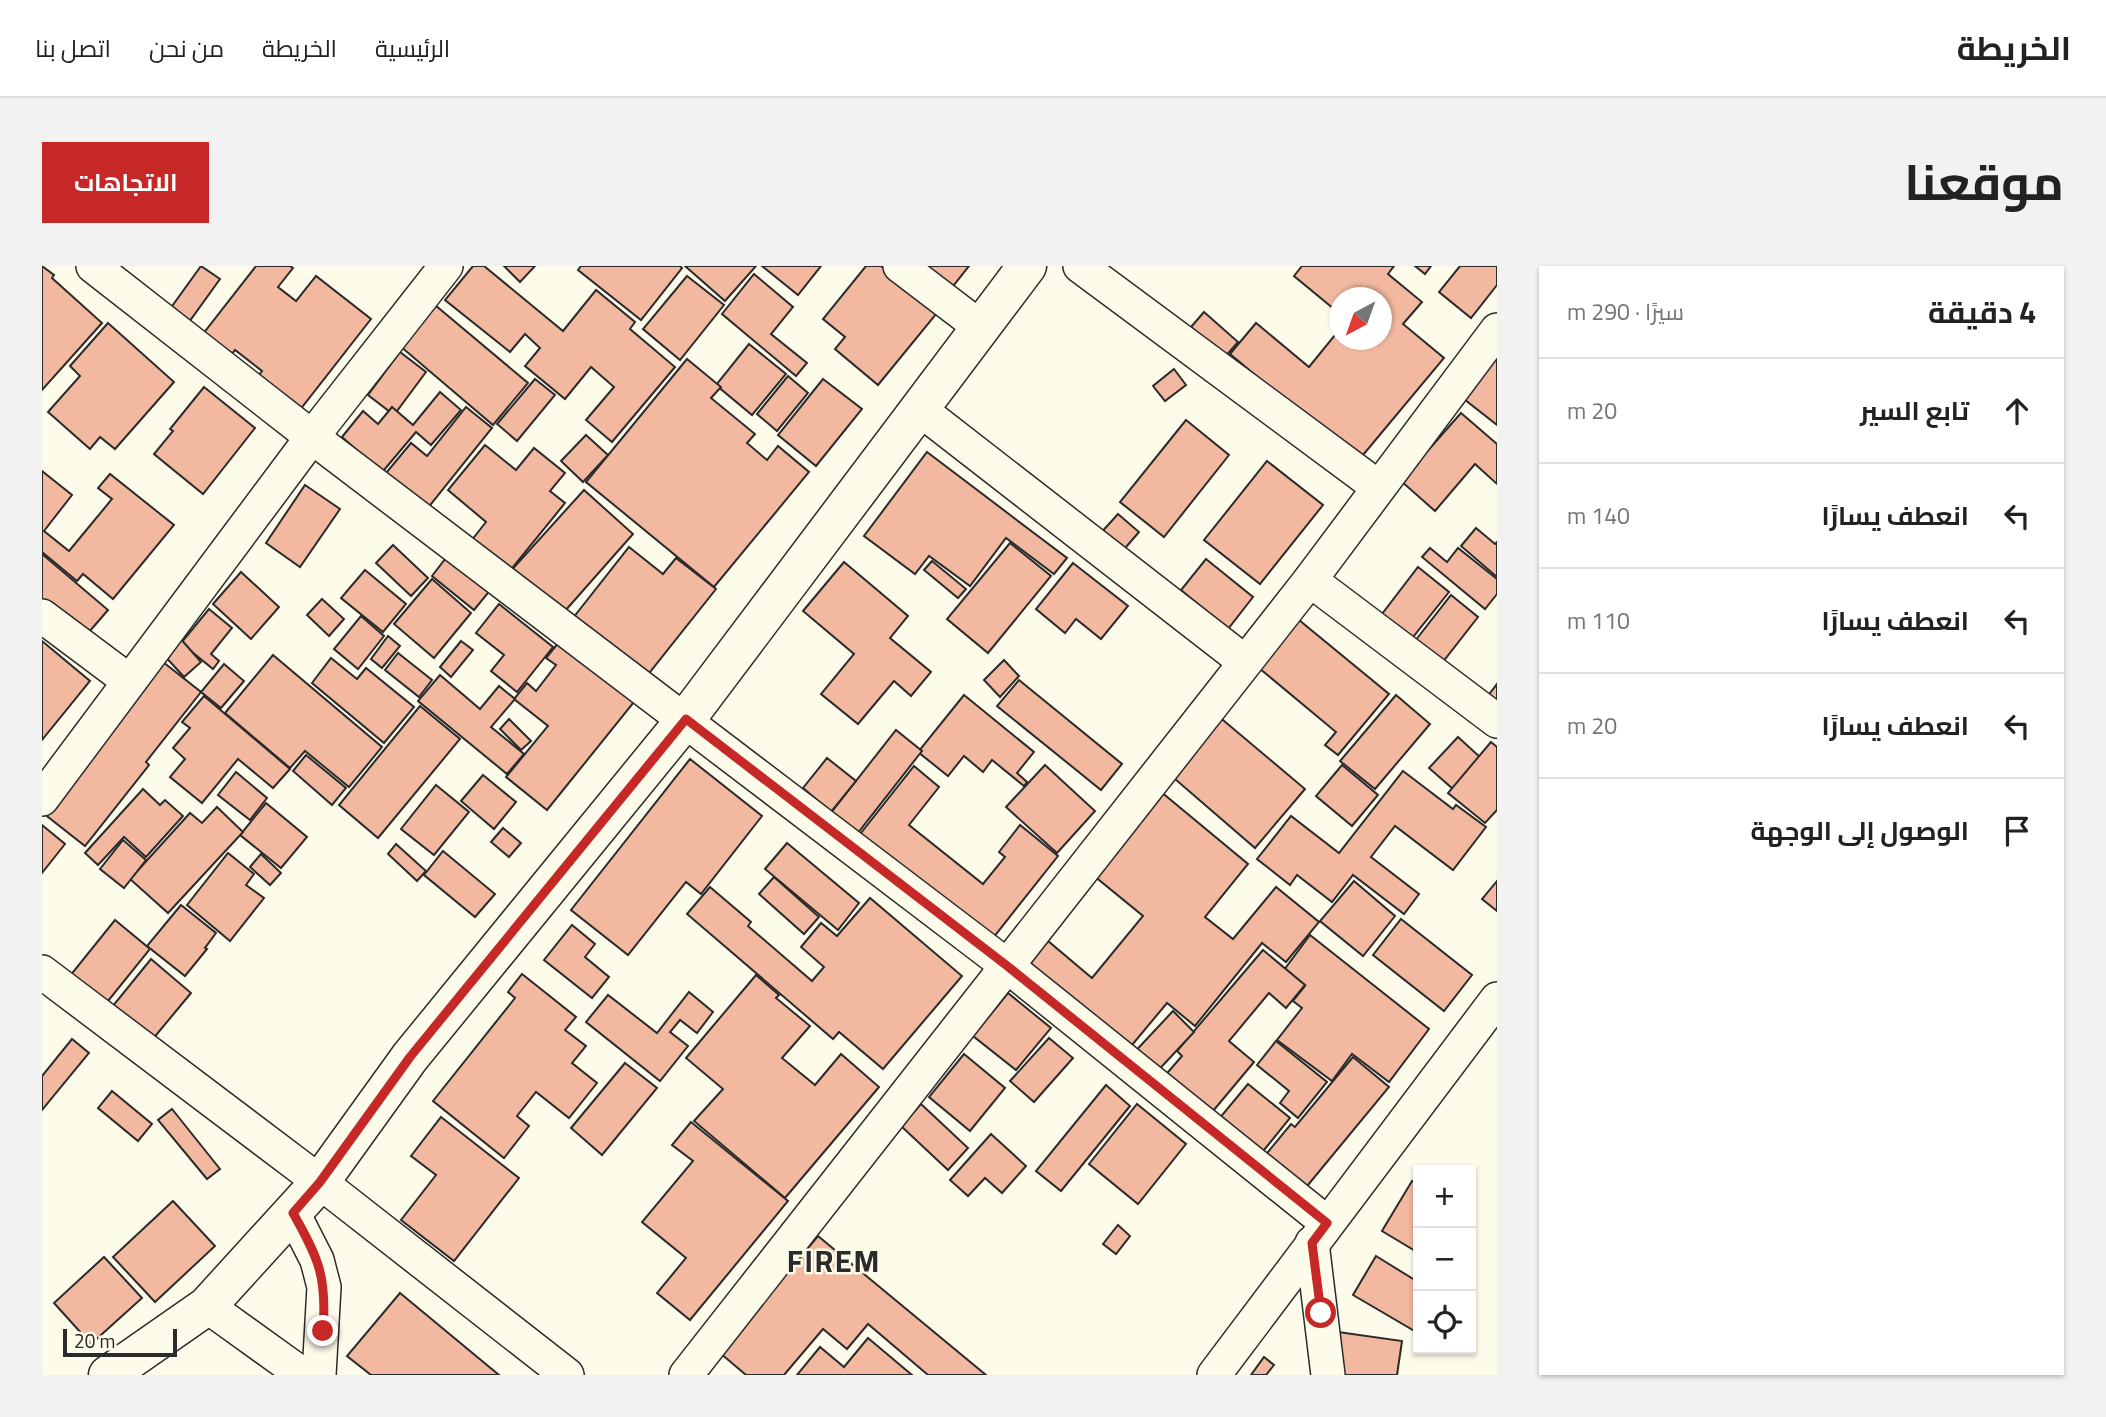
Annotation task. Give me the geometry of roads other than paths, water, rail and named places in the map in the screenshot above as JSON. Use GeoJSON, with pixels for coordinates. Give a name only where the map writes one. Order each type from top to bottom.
{"type":"FeatureCollection","features":[{"type":"Feature","properties":{"kind":"main road"},"geometry":{"type":"LineString","coordinates":[[108,1375],[207,1306],[320,1182],[410,1057],[686,719],[1027,266]]}},
{"type":"Feature","properties":{"kind":"street"},"geometry":{"type":"LineString","coordinates":[[93,266],[312,437],[1006,965],[1320,1233],[1328,1375]]}},
{"type":"Feature","properties":{"kind":"street"},"geometry":{"type":"LineString","coordinates":[[42,799],[312,437],[446,266]]}},
{"type":"Feature","properties":{"kind":"street"},"geometry":{"type":"LineString","coordinates":[[900,266],[980,327]]}},
{"type":"Feature","properties":{"kind":"street"},"geometry":{"type":"LineString","coordinates":[[1080,266],[1378,487]]}},
{"type":"Feature","properties":{"kind":"street"},"geometry":{"type":"LineString","coordinates":[[686,1375],[1310,580],[1497,330]]}},
{"type":"Feature","properties":{"kind":"street"},"geometry":{"type":"LineString","coordinates":[[918,408],[1245,662]]}},
{"type":"Feature","properties":{"kind":"street"},"geometry":{"type":"LineString","coordinates":[[1310,580],[1497,721]]}},
{"type":"Feature","properties":{"kind":"street"},"geometry":{"type":"LineString","coordinates":[[42,616],[129,681]]}},
{"type":"Feature","properties":{"kind":"street"},"geometry":{"type":"LineString","coordinates":[[42,972],[320,1182],[567,1375]]}},
{"type":"Feature","properties":{"kind":"street"},"geometry":{"type":"LineString","coordinates":[[1214,1375],[1497,999]]}},
{"type":"Feature","properties":{"kind":"street"},"geometry":{"type":"LineString","coordinates":[[293,1213],[317,1260],[324,1287],[319,1375]]}},
{"type":"Feature","properties":{"kind":"street"},"geometry":{"type":"LineString","coordinates":[[207,1306],[303,1375]]}},
{"type":"Feature","properties":{"kind":"district","name":"FIREM"},"geometry":{"type":"Point","coordinates":[834,1261]}}]}
